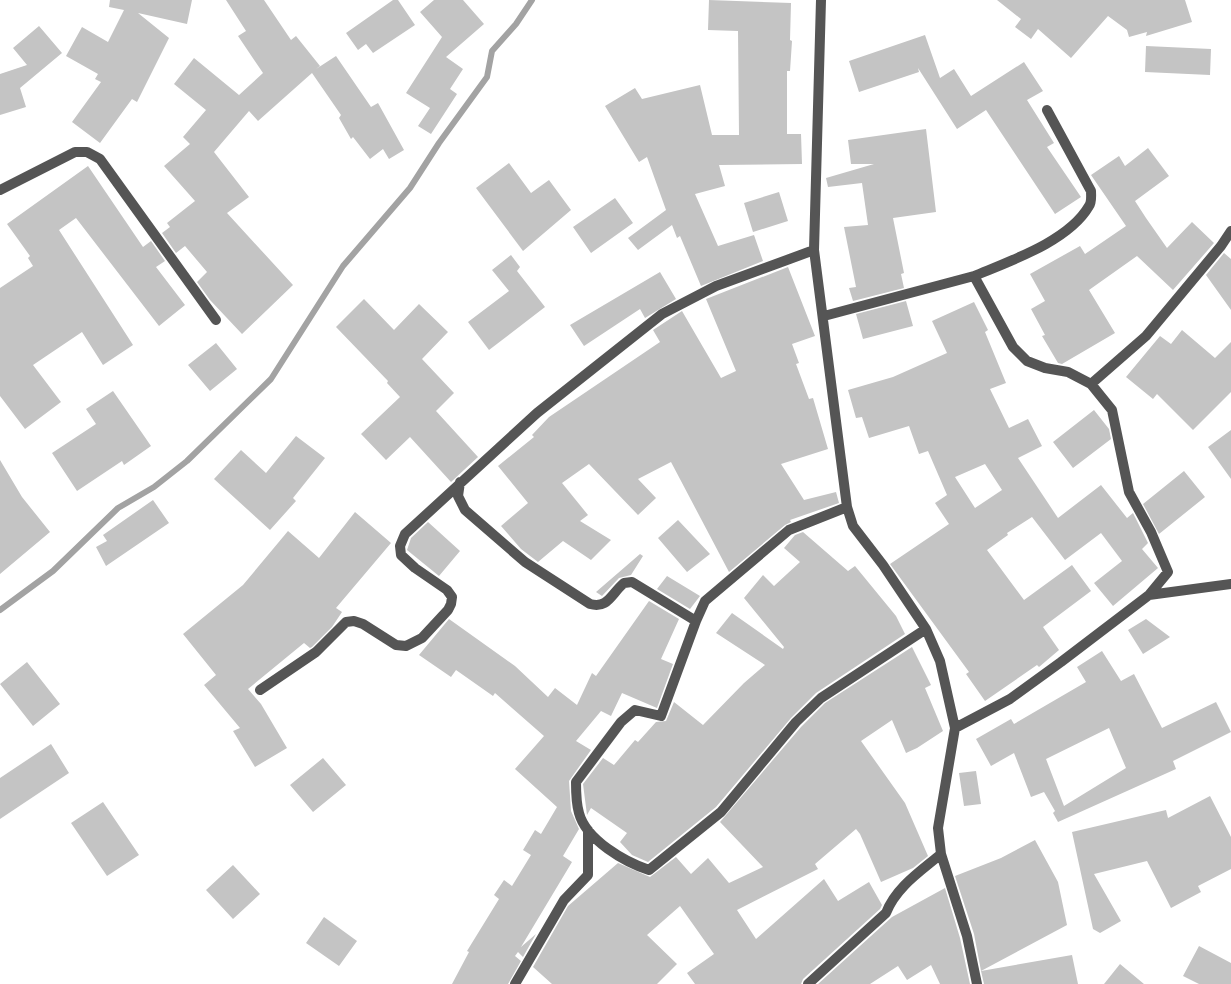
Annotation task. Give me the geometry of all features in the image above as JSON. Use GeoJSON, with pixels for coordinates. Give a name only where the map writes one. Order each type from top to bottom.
{"type":"FeatureCollection","features":[{"type":"Feature","properties":{"kind":"street"},"geometry":{"type":"LineString","coordinates":[[821,0],[814,250],[824,316],[847,507],[853,526],[883,564],[926,628],[940,661],[955,728],[938,828],[941,854],[967,936],[976,984]]}},
{"type":"Feature","properties":{"kind":"street"},"geometry":{"type":"LineString","coordinates":[[824,316],[974,276],[1045,246],[1080,217],[1090,204],[1091,191],[1047,110]]}},
{"type":"Feature","properties":{"kind":"street"},"geometry":{"type":"LineString","coordinates":[[0,190],[75,152],[87,152],[100,158],[216,320]]}},
{"type":"Feature","properties":{"kind":"street"},"geometry":{"type":"LineString","coordinates":[[1091,384],[1146,336],[1221,246],[1231,231]]}},
{"type":"Feature","properties":{"kind":"street"},"geometry":{"type":"LineString","coordinates":[[260,690],[316,652],[346,622],[354,621],[363,624],[396,644],[406,646],[422,638],[448,610],[452,597],[447,590],[415,568],[401,555],[400,546],[405,534],[537,413],[662,314],[716,286],[814,250]]}},
{"type":"Feature","properties":{"kind":"street"},"geometry":{"type":"LineString","coordinates":[[955,728],[1010,699],[1149,595],[1168,572],[1151,532],[1129,492],[1112,410],[1091,384],[1068,372],[1044,368],[1027,361],[1013,347],[974,276]]}},
{"type":"Feature","properties":{"kind":"street"},"geometry":{"type":"LineString","coordinates":[[460,482],[458,496],[465,510],[525,562],[590,604],[598,607],[604,604],[624,583],[632,582],[696,621]]}},
{"type":"Feature","properties":{"kind":"street"},"geometry":{"type":"LineString","coordinates":[[847,507],[783,535],[705,601],[661,716],[635,710],[621,722],[576,782],[579,815],[588,830],[598,840],[634,865],[649,870],[721,812],[796,722],[821,698],[926,628]]}},
{"type":"Feature","properties":{"kind":"street"},"geometry":{"type":"LineString","coordinates":[[1149,595],[1231,584]]}},
{"type":"Feature","properties":{"kind":"street"},"geometry":{"type":"LineString","coordinates":[[515,984],[564,900],[588,875],[588,830]]}},
{"type":"Feature","properties":{"kind":"street"},"geometry":{"type":"LineString","coordinates":[[808,984],[886,913],[891,900],[898,891],[941,854]]}},
{"type":"Feature","properties":{"kind":"building"},"geometry":{"type":"Polygon","coordinates":[[[110,0],[192,0],[187,24],[138,13],[169,38],[137,102],[132,99],[100,143],[72,122],[101,82],[95,79],[98,74],[66,56],[82,27],[108,42],[124,10],[109,7],[110,0]]]}},
{"type":"Feature","properties":{"kind":"building"},"geometry":{"type":"Polygon","coordinates":[[[226,0],[264,0],[291,40],[296,36],[320,66],[316,69],[336,56],[371,107],[378,103],[404,150],[389,159],[383,149],[370,159],[353,137],[351,139],[339,118],[341,115],[312,73],[258,121],[249,111],[214,152],[249,197],[227,213],[293,285],[242,334],[210,300],[197,282],[207,272],[185,246],[176,253],[162,233],[170,227],[167,223],[195,201],[164,166],[190,144],[183,137],[206,110],[174,84],[194,58],[239,95],[263,73],[238,36],[246,31],[226,0]]]}},
{"type":"Feature","properties":{"kind":"building"},"geometry":{"type":"Polygon","coordinates":[[[393,0],[398,0],[415,25],[373,53],[366,44],[358,50],[346,33],[393,0]]]}},
{"type":"Feature","properties":{"kind":"building"},"geometry":{"type":"Polygon","coordinates":[[[434,0],[463,0],[484,24],[446,57],[463,69],[450,89],[457,94],[431,134],[418,126],[430,108],[406,93],[442,37],[420,12],[434,0]]]}},
{"type":"Feature","properties":{"kind":"building"},"geometry":{"type":"Polygon","coordinates":[[[709,0],[791,3],[790,40],[792,41],[790,71],[787,71],[787,134],[801,134],[802,164],[719,165],[725,186],[695,194],[718,246],[754,235],[763,261],[701,286],[680,236],[677,238],[672,225],[638,250],[628,238],[666,210],[647,157],[639,162],[605,106],[635,88],[642,99],[700,85],[712,135],[739,135],[738,31],[708,30],[709,0]]]}},
{"type":"Feature","properties":{"kind":"building"},"geometry":{"type":"Polygon","coordinates":[[[997,0],[1185,0],[1192,22],[1146,36],[1147,32],[1129,37],[1127,30],[1108,16],[1071,58],[1038,29],[1031,39],[1015,27],[1021,19],[997,0]]]}},
{"type":"Feature","properties":{"kind":"building"},"geometry":{"type":"Polygon","coordinates":[[[39,26],[62,53],[20,88],[26,107],[0,115],[0,74],[27,65],[13,48],[39,26]]]}},
{"type":"Feature","properties":{"kind":"building"},"geometry":{"type":"Polygon","coordinates":[[[925,35],[940,78],[954,69],[971,96],[1024,62],[1043,91],[1027,100],[1054,143],[1047,147],[1081,197],[1055,214],[986,110],[957,129],[918,68],[919,72],[859,92],[849,61],[925,35]]]}},
{"type":"Feature","properties":{"kind":"building"},"geometry":{"type":"Polygon","coordinates":[[[1146,46],[1211,49],[1210,75],[1145,72],[1146,46]]]}},
{"type":"Feature","properties":{"kind":"building"},"geometry":{"type":"Polygon","coordinates":[[[926,129],[936,212],[893,218],[904,273],[901,274],[904,288],[853,301],[849,288],[856,287],[844,227],[868,225],[862,183],[828,187],[826,178],[874,164],[851,164],[848,140],[926,129]]]}},
{"type":"Feature","properties":{"kind":"building"},"geometry":{"type":"Polygon","coordinates":[[[1148,148],[1169,176],[1135,201],[1146,218],[1167,248],[1192,222],[1214,243],[1173,290],[1137,256],[1089,290],[1115,333],[1062,364],[1058,363],[1042,336],[1045,335],[1031,309],[1045,301],[1030,274],[1080,246],[1085,254],[1126,226],[1091,175],[1119,156],[1125,166],[1148,148]]]}},
{"type":"Feature","properties":{"kind":"building"},"geometry":{"type":"Polygon","coordinates":[[[509,163],[531,193],[549,180],[571,210],[523,251],[476,188],[509,163]]]}},
{"type":"Feature","properties":{"kind":"building"},"geometry":{"type":"Polygon","coordinates":[[[88,166],[143,247],[151,241],[165,261],[156,267],[185,305],[159,326],[76,218],[59,230],[133,345],[103,365],[82,332],[33,365],[61,402],[25,429],[0,396],[0,288],[33,266],[28,258],[30,256],[7,224],[88,166]]]}},
{"type":"Feature","properties":{"kind":"building"},"geometry":{"type":"Polygon","coordinates":[[[779,192],[788,221],[753,232],[744,203],[779,192]]]}},
{"type":"Feature","properties":{"kind":"building"},"geometry":{"type":"Polygon","coordinates":[[[615,198],[633,223],[591,253],[573,227],[615,198]]]}},
{"type":"Feature","properties":{"kind":"building"},"geometry":{"type":"Polygon","coordinates":[[[1224,253],[1231,259],[1231,310],[1206,275],[1224,253]]]}},
{"type":"Feature","properties":{"kind":"building"},"geometry":{"type":"Polygon","coordinates":[[[511,255],[520,267],[517,271],[545,307],[489,350],[468,322],[509,291],[492,270],[511,255]]]}},
{"type":"Feature","properties":{"kind":"building"},"geometry":{"type":"Polygon","coordinates":[[[788,267],[815,336],[792,344],[799,363],[796,364],[809,399],[813,398],[828,449],[781,464],[804,500],[836,492],[839,503],[790,520],[791,522],[729,572],[671,462],[638,479],[656,498],[638,515],[589,464],[562,483],[588,515],[580,521],[611,540],[591,560],[563,541],[538,562],[521,549],[501,526],[528,503],[498,466],[534,437],[532,435],[549,417],[660,342],[653,330],[682,311],[721,378],[736,371],[706,299],[788,267]]]}},
{"type":"Feature","properties":{"kind":"building"},"geometry":{"type":"Polygon","coordinates":[[[660,272],[676,299],[645,318],[640,309],[584,346],[570,325],[660,272]]]}},
{"type":"Feature","properties":{"kind":"building"},"geometry":{"type":"Polygon","coordinates":[[[364,299],[394,330],[419,304],[448,332],[422,359],[454,393],[436,411],[478,457],[451,482],[410,437],[386,460],[361,434],[400,397],[387,383],[388,381],[336,327],[364,299]]]}},
{"type":"Feature","properties":{"kind":"building"},"geometry":{"type":"Polygon","coordinates":[[[906,301],[913,326],[863,339],[856,314],[906,301]]]}},
{"type":"Feature","properties":{"kind":"building"},"geometry":{"type":"Polygon","coordinates":[[[974,302],[988,330],[985,332],[1006,383],[990,389],[1009,428],[1028,419],[1042,446],[1018,458],[1058,518],[1101,485],[1127,518],[1133,513],[1148,543],[1142,549],[1158,568],[1113,606],[1094,583],[1122,561],[1101,533],[1065,560],[1032,517],[1007,533],[1008,535],[987,550],[1024,600],[1072,565],[1091,591],[1043,627],[1059,650],[1039,667],[1037,665],[985,701],[966,674],[969,672],[890,564],[949,524],[935,503],[947,495],[928,451],[919,454],[909,426],[869,438],[862,417],[856,418],[848,390],[893,377],[947,353],[932,321],[974,302]],[[985,464],[955,477],[975,508],[1002,490],[985,464]]]}},
{"type":"Feature","properties":{"kind":"building"},"geometry":{"type":"Polygon","coordinates":[[[1182,330],[1215,358],[1231,342],[1231,392],[1193,430],[1157,394],[1153,399],[1126,377],[1160,336],[1171,344],[1182,330]]]}},
{"type":"Feature","properties":{"kind":"building"},"geometry":{"type":"Polygon","coordinates":[[[216,343],[237,369],[210,391],[188,365],[216,343]]]}},
{"type":"Feature","properties":{"kind":"building"},"geometry":{"type":"Polygon","coordinates":[[[113,391],[151,446],[124,465],[122,461],[77,491],[52,453],[96,424],[86,409],[113,391]]]}},
{"type":"Feature","properties":{"kind":"building"},"geometry":{"type":"Polygon","coordinates":[[[1094,410],[1109,429],[1111,439],[1073,468],[1053,442],[1094,410]]]}},
{"type":"Feature","properties":{"kind":"building"},"geometry":{"type":"Polygon","coordinates":[[[1231,430],[1231,479],[1208,447],[1231,430]]]}},
{"type":"Feature","properties":{"kind":"building"},"geometry":{"type":"Polygon","coordinates":[[[296,436],[325,458],[293,498],[296,501],[270,530],[214,479],[241,450],[266,473],[296,436]]]}},
{"type":"Feature","properties":{"kind":"building"},"geometry":{"type":"Polygon","coordinates":[[[0,460],[22,497],[50,532],[0,574],[0,460]]]}},
{"type":"Feature","properties":{"kind":"building"},"geometry":{"type":"Polygon","coordinates":[[[1184,471],[1205,497],[1159,534],[1143,504],[1184,471]]]}},
{"type":"Feature","properties":{"kind":"building"},"geometry":{"type":"Polygon","coordinates":[[[153,500],[169,523],[106,566],[96,547],[107,541],[103,535],[153,500]]]}},
{"type":"Feature","properties":{"kind":"building"},"geometry":{"type":"Polygon","coordinates":[[[355,512],[391,543],[336,608],[342,612],[332,627],[312,647],[310,648],[304,643],[248,689],[261,704],[287,748],[255,767],[233,731],[240,728],[204,685],[216,675],[183,634],[243,585],[288,531],[319,558],[355,512]]]}},
{"type":"Feature","properties":{"kind":"building"},"geometry":{"type":"Polygon","coordinates":[[[678,520],[710,554],[687,572],[658,538],[678,520]]]}},
{"type":"Feature","properties":{"kind":"building"},"geometry":{"type":"Polygon","coordinates":[[[428,522],[460,551],[439,576],[407,550],[411,538],[428,522]]]}},
{"type":"Feature","properties":{"kind":"building"},"geometry":{"type":"Polygon","coordinates":[[[803,532],[848,571],[855,566],[896,616],[905,634],[816,693],[791,718],[716,807],[648,862],[632,855],[620,842],[627,833],[591,808],[587,815],[583,784],[603,758],[614,765],[635,740],[638,742],[656,722],[666,721],[674,702],[703,725],[744,683],[765,665],[716,633],[732,613],[783,649],[784,647],[744,598],[763,575],[774,586],[800,562],[784,548],[795,535],[803,532]]]}},
{"type":"Feature","properties":{"kind":"building"},"geometry":{"type":"Polygon","coordinates":[[[640,554],[643,556],[631,575],[619,578],[602,596],[596,592],[640,554]]]}},
{"type":"Feature","properties":{"kind":"building"},"geometry":{"type":"Polygon","coordinates":[[[667,576],[700,596],[690,609],[657,589],[667,576]]]}},
{"type":"Feature","properties":{"kind":"building"},"geometry":{"type":"Polygon","coordinates":[[[649,601],[679,619],[661,659],[673,664],[657,708],[622,693],[611,716],[601,711],[576,741],[591,750],[569,781],[571,811],[579,829],[563,856],[572,862],[521,947],[536,934],[523,957],[518,952],[515,956],[521,961],[508,984],[452,984],[469,952],[467,951],[499,899],[494,895],[504,880],[512,886],[531,855],[523,850],[535,830],[541,834],[557,807],[515,769],[544,736],[495,693],[493,696],[456,670],[451,677],[419,655],[449,619],[515,666],[548,697],[555,688],[577,705],[592,673],[596,676],[649,601]]]}},
{"type":"Feature","properties":{"kind":"building"},"geometry":{"type":"Polygon","coordinates":[[[1146,619],[1170,637],[1143,654],[1128,630],[1146,619]]]}},
{"type":"Feature","properties":{"kind":"building"},"geometry":{"type":"Polygon","coordinates":[[[912,647],[931,685],[925,688],[943,731],[906,753],[892,720],[861,741],[905,803],[928,856],[913,868],[881,882],[856,829],[815,864],[818,869],[737,910],[756,939],[824,879],[838,901],[869,882],[882,905],[880,909],[803,979],[801,984],[695,984],[687,973],[714,954],[680,906],[647,935],[677,964],[657,984],[552,984],[533,967],[568,906],[618,863],[650,877],[676,857],[691,874],[708,858],[729,883],[763,867],[720,822],[801,727],[825,703],[912,647]]]}},
{"type":"Feature","properties":{"kind":"building"},"geometry":{"type":"Polygon","coordinates":[[[1102,651],[1121,681],[1134,674],[1162,728],[1216,702],[1231,732],[1173,761],[1176,769],[1058,822],[1053,813],[1055,811],[1044,792],[1031,797],[1014,753],[991,766],[976,739],[1011,719],[1014,724],[1086,682],[1077,667],[1102,651]],[[1109,728],[1046,759],[1064,806],[1126,768],[1109,728]]]}},
{"type":"Feature","properties":{"kind":"building"},"geometry":{"type":"Polygon","coordinates":[[[27,662],[60,704],[33,726],[0,684],[27,662]]]}},
{"type":"Feature","properties":{"kind":"building"},"geometry":{"type":"Polygon","coordinates":[[[51,744],[69,773],[0,819],[0,778],[51,744]]]}},
{"type":"Feature","properties":{"kind":"building"},"geometry":{"type":"Polygon","coordinates":[[[323,758],[346,785],[313,812],[290,785],[323,758]]]}},
{"type":"Feature","properties":{"kind":"building"},"geometry":{"type":"Polygon","coordinates":[[[976,771],[981,804],[964,806],[959,773],[976,771]]]}},
{"type":"Feature","properties":{"kind":"building"},"geometry":{"type":"Polygon","coordinates":[[[1210,796],[1231,837],[1231,869],[1198,886],[1201,892],[1171,908],[1147,861],[1094,874],[1121,921],[1100,933],[1093,929],[1072,832],[1166,810],[1168,818],[1210,796]]]}},
{"type":"Feature","properties":{"kind":"building"},"geometry":{"type":"Polygon","coordinates":[[[103,802],[139,855],[107,876],[71,823],[103,802]]]}},
{"type":"Feature","properties":{"kind":"building"},"geometry":{"type":"Polygon","coordinates":[[[1035,840],[1058,882],[1067,925],[981,971],[974,934],[955,876],[1001,858],[1035,840]]]}},
{"type":"Feature","properties":{"kind":"building"},"geometry":{"type":"Polygon","coordinates":[[[233,865],[260,894],[233,919],[206,890],[233,865]]]}},
{"type":"Feature","properties":{"kind":"building"},"geometry":{"type":"Polygon","coordinates":[[[945,888],[960,938],[970,984],[940,984],[931,965],[907,980],[898,966],[870,984],[818,984],[892,917],[945,888]]]}},
{"type":"Feature","properties":{"kind":"building"},"geometry":{"type":"Polygon","coordinates":[[[324,917],[357,941],[339,966],[306,943],[324,917]]]}},
{"type":"Feature","properties":{"kind":"building"},"geometry":{"type":"Polygon","coordinates":[[[1199,946],[1231,963],[1231,984],[1199,984],[1183,976],[1199,946]]]}},
{"type":"Feature","properties":{"kind":"building"},"geometry":{"type":"Polygon","coordinates":[[[1072,955],[1078,984],[984,984],[981,971],[1072,955]]]}},
{"type":"Feature","properties":{"kind":"building"},"geometry":{"type":"Polygon","coordinates":[[[1120,964],[1144,984],[1104,984],[1120,964]]]}},
{"type":"Feature","properties":{"kind":"waterway"},"geometry":{"type":"LineString","coordinates":[[0,610],[53,571],[118,508],[154,487],[187,461],[271,379],[343,266],[410,188],[439,143],[487,77],[492,51],[516,24],[532,0]]}}]}
